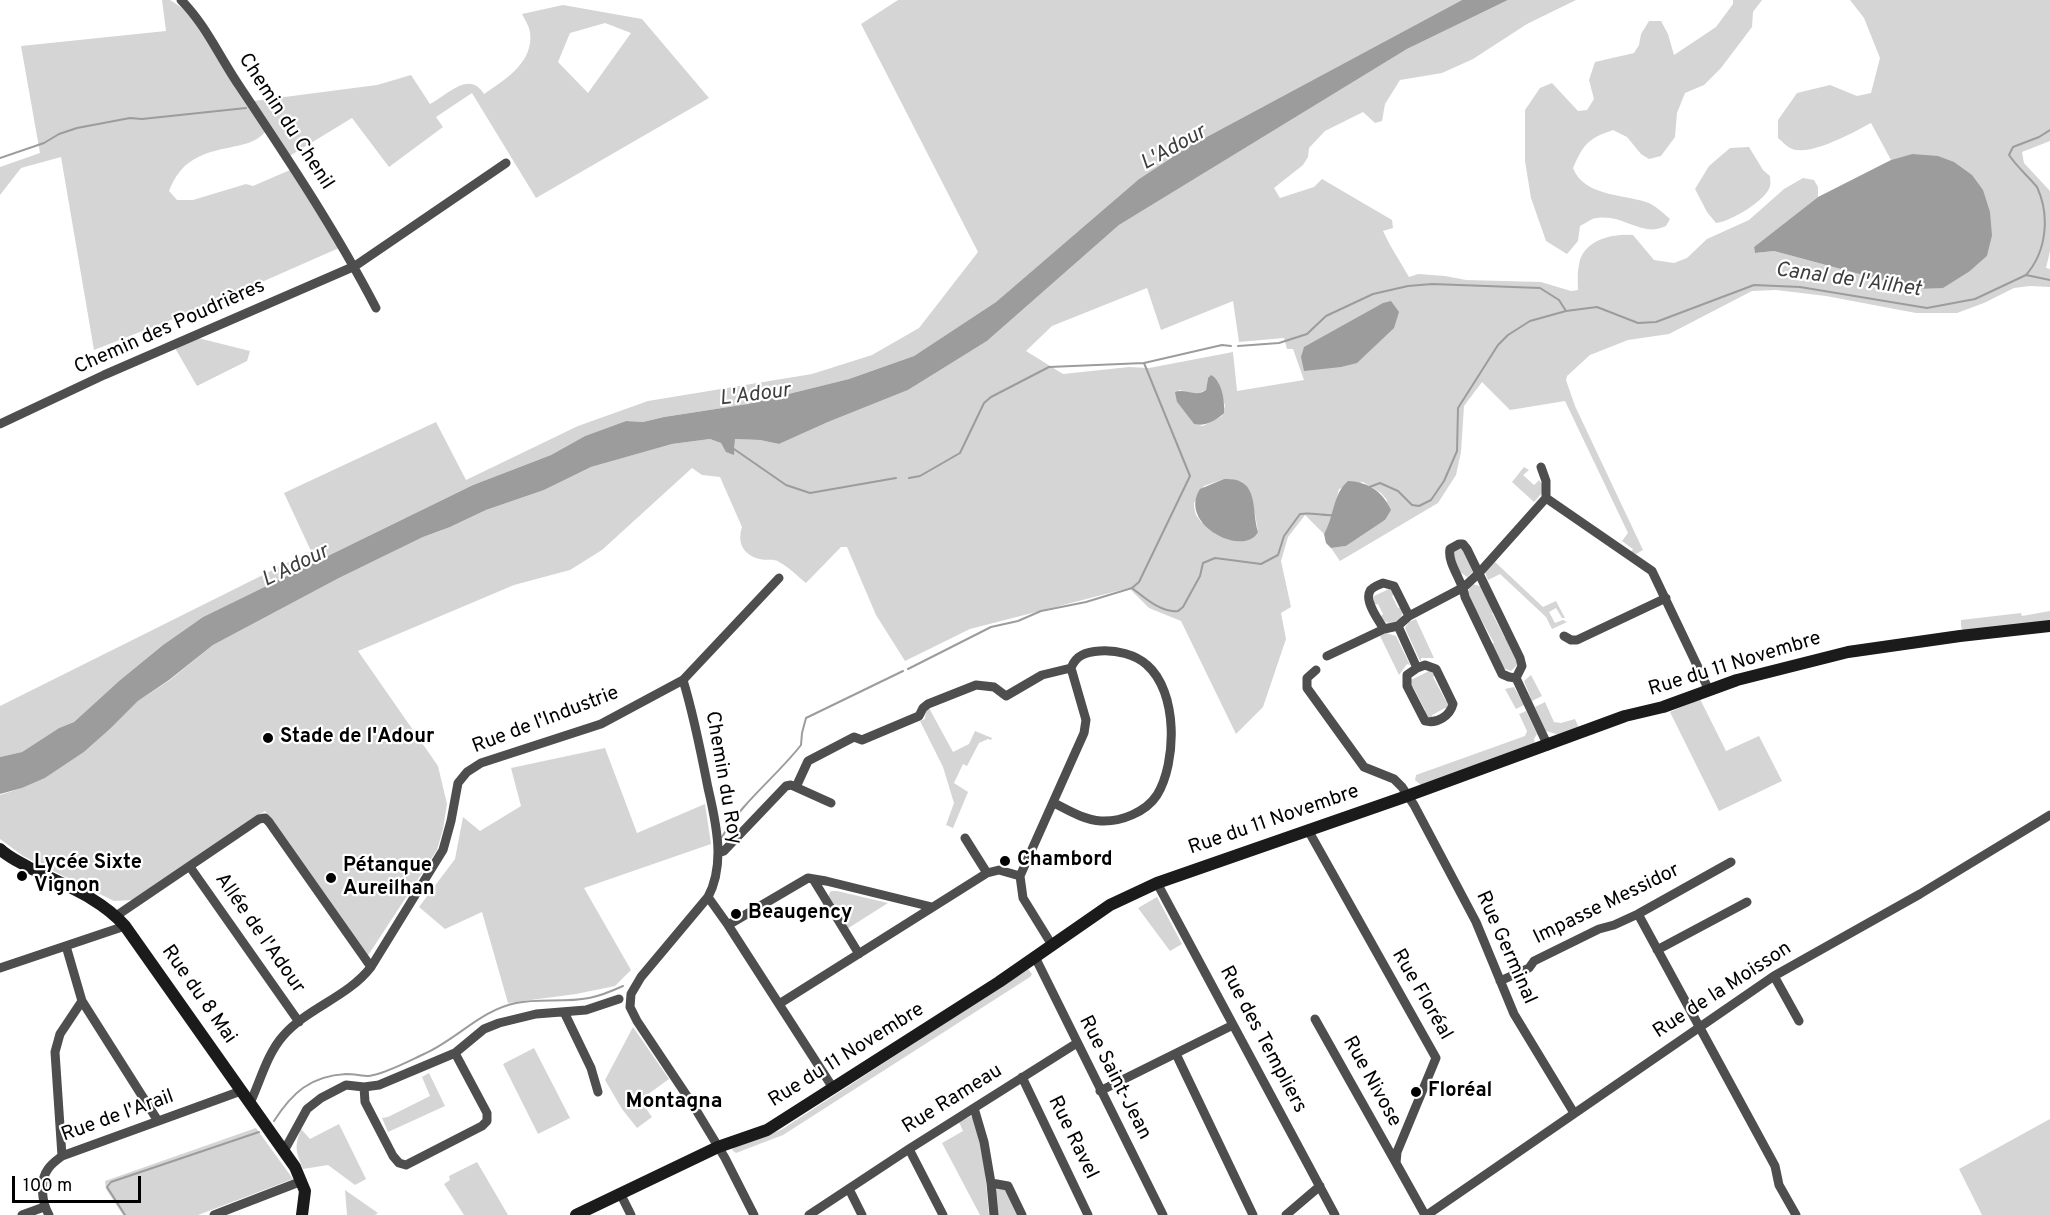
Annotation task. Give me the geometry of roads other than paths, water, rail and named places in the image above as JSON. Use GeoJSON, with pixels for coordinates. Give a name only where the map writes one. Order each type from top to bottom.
{"type":"FeatureCollection","features":[{"type":"Feature","properties":{"kind":"street","name":"Chemin du Chenil"},"geometry":{"type":"LineString","coordinates":[[181,0],[208,34],[355,266]]}},
{"type":"Feature","properties":{"kind":"street","name":"Chemin des Poudrières"},"geometry":{"type":"LineString","coordinates":[[0,424],[104,375],[355,266],[506,163]]}},
{"type":"Feature","properties":{"kind":"street"},"geometry":{"type":"LineString","coordinates":[[355,266],[376,308]]}},
{"type":"Feature","properties":{"kind":"street"},"geometry":{"type":"LineString","coordinates":[[1327,656],[1384,629],[1398,626],[1409,616],[1464,587],[1546,498],[1546,481],[1540,468]]}},
{"type":"Feature","properties":{"kind":"street"},"geometry":{"type":"LineString","coordinates":[[1546,498],[1652,571],[1707,690]]}},
{"type":"Feature","properties":{"kind":"street"},"geometry":{"type":"LineString","coordinates":[[1458,544],[1463,544],[1479,573],[1520,658],[1522,666],[1516,678],[1503,674],[1465,597],[1464,587],[1449,556],[1450,549],[1458,544]]}},
{"type":"Feature","properties":{"kind":"street","name":"Rue de l'Industrie"},"geometry":{"type":"LineString","coordinates":[[250,1103],[282,1037],[299,1022],[361,980],[371,967],[443,850],[458,783],[468,772],[481,763],[601,724],[683,680],[779,578]]}},
{"type":"Feature","properties":{"kind":"street"},"geometry":{"type":"LineString","coordinates":[[1384,629],[1368,594],[1377,586],[1383,583],[1394,586],[1409,616]]}},
{"type":"Feature","properties":{"kind":"street"},"geometry":{"type":"LineString","coordinates":[[1564,636],[1577,640],[1666,598]]}},
{"type":"Feature","properties":{"kind":"street"},"geometry":{"type":"LineString","coordinates":[[1398,626],[1417,668]]}},
{"type":"Feature","properties":{"kind":"street","name":"Rue du 11 Novembre"},"geometry":{"type":"LineString","coordinates":[[576,1215],[718,1147],[767,1130],[1035,957],[1110,905],[1157,883],[1548,746],[1625,716],[1663,707],[1746,677],[1848,652],[2050,626]]}},
{"type":"Feature","properties":{"kind":"street"},"geometry":{"type":"LineString","coordinates":[[1052,945],[1023,898],[1020,876],[1084,734],[1086,720],[1071,668],[1074,661],[1081,655],[1109,650],[1130,655],[1147,665],[1164,693],[1170,715],[1172,736],[1169,764],[1158,794],[1142,810],[1132,815],[1101,821],[1054,803]]}},
{"type":"Feature","properties":{"kind":"street"},"geometry":{"type":"LineString","coordinates":[[1425,665],[1436,669],[1453,704],[1448,715],[1437,721],[1425,721],[1407,686],[1407,675],[1417,668],[1425,665]]}},
{"type":"Feature","properties":{"kind":"street"},"geometry":{"type":"LineString","coordinates":[[796,787],[808,761],[854,737],[862,740],[919,716],[928,704],[976,685],[994,687],[1006,696],[1042,675],[1071,668]]}},
{"type":"Feature","properties":{"kind":"street","name":"Rue Germinal"},"geometry":{"type":"LineString","coordinates":[[1316,670],[1307,678],[1307,688],[1364,767],[1394,779],[1428,828],[1476,922],[1514,1014],[1574,1113]]}},
{"type":"Feature","properties":{"kind":"street"},"geometry":{"type":"LineString","coordinates":[[1516,678],[1548,746]]}},
{"type":"Feature","properties":{"kind":"street","name":"Chemin du Roy"},"geometry":{"type":"LineString","coordinates":[[683,680],[696,724],[715,823],[718,853],[713,888],[641,977],[631,994],[630,1007],[725,1158],[754,1215]]}},
{"type":"Feature","properties":{"kind":"street"},"geometry":{"type":"LineString","coordinates":[[718,853],[724,851],[782,788],[791,785],[831,803]]}},
{"type":"Feature","properties":{"kind":"street","name":"Rue de la Moisson"},"geometry":{"type":"LineString","coordinates":[[1426,1215],[1774,976],[1920,894],[2050,815]]}},
{"type":"Feature","properties":{"kind":"street"},"geometry":{"type":"LineString","coordinates":[[0,968],[66,946],[121,921],[190,867],[259,819],[269,822],[371,967]]}},
{"type":"Feature","properties":{"kind":"street","name":"Rue Floréal"},"geometry":{"type":"LineString","coordinates":[[1308,830],[1437,1058],[1397,1152],[1396,1163]]}},
{"type":"Feature","properties":{"kind":"street"},"geometry":{"type":"LineString","coordinates":[[965,838],[987,873]]}},
{"type":"Feature","properties":{"kind":"street","name":"Rue du 8 Mai"},"geometry":{"type":"LineString","coordinates":[[0,849],[34,870],[99,903],[121,921],[284,1151],[302,1181],[305,1191],[302,1215]]}},
{"type":"Feature","properties":{"kind":"street","name":"Impasse Messidor"},"geometry":{"type":"LineString","coordinates":[[1500,981],[1529,968],[1534,961],[1599,929],[1638,914],[1731,862]]}},
{"type":"Feature","properties":{"kind":"street","name":"Allée de l'Adour"},"geometry":{"type":"LineString","coordinates":[[190,867],[299,1022]]}},
{"type":"Feature","properties":{"kind":"street"},"geometry":{"type":"LineString","coordinates":[[778,1004],[987,873],[999,870],[1020,876]]}},
{"type":"Feature","properties":{"kind":"street"},"geometry":{"type":"LineString","coordinates":[[728,925],[808,878],[826,880],[932,907]]}},
{"type":"Feature","properties":{"kind":"street"},"geometry":{"type":"LineString","coordinates":[[813,879],[859,954]]}},
{"type":"Feature","properties":{"kind":"street","name":"Rue des Templiers"},"geometry":{"type":"LineString","coordinates":[[1157,883],[1335,1215]]}},
{"type":"Feature","properties":{"kind":"street"},"geometry":{"type":"LineString","coordinates":[[708,897],[833,1088]]}},
{"type":"Feature","properties":{"kind":"street"},"geometry":{"type":"LineString","coordinates":[[1657,950],[1747,902]]}},
{"type":"Feature","properties":{"kind":"street"},"geometry":{"type":"LineString","coordinates":[[1638,914],[1775,1166],[1779,1185],[1796,1215]]}},
{"type":"Feature","properties":{"kind":"street"},"geometry":{"type":"LineString","coordinates":[[66,946],[82,1001],[158,1121]]}},
{"type":"Feature","properties":{"kind":"street","name":"Rue Saint-Jean"},"geometry":{"type":"LineString","coordinates":[[1035,957],[1162,1215]]}},
{"type":"Feature","properties":{"kind":"street"},"geometry":{"type":"LineString","coordinates":[[1774,976],[1799,1021]]}},
{"type":"Feature","properties":{"kind":"street"},"geometry":{"type":"LineString","coordinates":[[284,1151],[307,1109],[321,1098],[346,1085],[364,1087],[379,1085],[455,1053],[484,1029],[499,1023],[536,1014],[586,1010],[619,999]]}},
{"type":"Feature","properties":{"kind":"street"},"geometry":{"type":"LineString","coordinates":[[62,1155],[55,1052],[63,1028],[82,1001]]}},
{"type":"Feature","properties":{"kind":"street"},"geometry":{"type":"LineString","coordinates":[[564,1012],[591,1068],[598,1092]]}},
{"type":"Feature","properties":{"kind":"street","name":"Rue Nivose"},"geometry":{"type":"LineString","coordinates":[[1315,1018],[1396,1163]]}},
{"type":"Feature","properties":{"kind":"street"},"geometry":{"type":"LineString","coordinates":[[1100,1090],[1233,1025]]}},
{"type":"Feature","properties":{"kind":"street","name":"Rue Rameau"},"geometry":{"type":"LineString","coordinates":[[809,1215],[1077,1043]]}},
{"type":"Feature","properties":{"kind":"street"},"geometry":{"type":"LineString","coordinates":[[364,1087],[365,1101],[393,1156],[399,1163],[406,1165],[482,1126],[486,1121],[487,1113],[455,1053]]}},
{"type":"Feature","properties":{"kind":"street"},"geometry":{"type":"LineString","coordinates":[[1176,1053],[1253,1215]]}},
{"type":"Feature","properties":{"kind":"street","name":"Rue Ravel"},"geometry":{"type":"LineString","coordinates":[[1022,1077],[1088,1215]]}},
{"type":"Feature","properties":{"kind":"street","name":"Rue de l'Arail"},"geometry":{"type":"LineString","coordinates":[[47,1211],[44,1175],[62,1155],[241,1090]]}},
{"type":"Feature","properties":{"kind":"street"},"geometry":{"type":"LineString","coordinates":[[974,1108],[984,1142],[994,1215]]}},
{"type":"Feature","properties":{"kind":"street"},"geometry":{"type":"LineString","coordinates":[[909,1149],[943,1215]]}},
{"type":"Feature","properties":{"kind":"street"},"geometry":{"type":"LineString","coordinates":[[1396,1163],[1426,1215]]}},
{"type":"Feature","properties":{"kind":"street"},"geometry":{"type":"LineString","coordinates":[[214,1215],[302,1181]]}},
{"type":"Feature","properties":{"kind":"street"},"geometry":{"type":"LineString","coordinates":[[991,1183],[1008,1186],[1022,1215]]}},
{"type":"Feature","properties":{"kind":"street"},"geometry":{"type":"LineString","coordinates":[[1286,1215],[1320,1186]]}},
{"type":"Feature","properties":{"kind":"street"},"geometry":{"type":"LineString","coordinates":[[849,1189],[862,1215]]}},
{"type":"Feature","properties":{"kind":"street"},"geometry":{"type":"LineString","coordinates":[[620,1193],[631,1215]]}},
{"type":"Feature","properties":{"kind":"street"},"geometry":{"type":"LineString","coordinates":[[22,1215],[47,1211]]}},
{"type":"Feature","properties":{"kind":"waterway"},"geometry":{"type":"LineString","coordinates":[[0,158],[44,143],[59,134],[77,128],[130,118],[142,119],[246,108]]}},
{"type":"Feature","properties":{"kind":"waterway"},"geometry":{"type":"LineString","coordinates":[[2026,275],[2042,244],[2044,209],[2037,187],[2009,155],[2013,147],[2050,130]]}},
{"type":"Feature","properties":{"kind":"waterway","name":"Canal de l'Ailhet"},"geometry":{"type":"LineString","coordinates":[[1238,346],[1279,343],[1307,334],[1326,316],[1373,294],[1408,286],[1432,284],[1540,288],[1559,300],[1566,311],[1597,307],[1638,323],[1656,322],[1754,285],[1800,287],[1927,308],[1975,299],[2026,275],[2050,280]]}},
{"type":"Feature","properties":{"kind":"waterway"},"geometry":{"type":"LineString","coordinates":[[1367,488],[1380,483],[1398,491],[1412,505],[1419,506],[1431,500],[1444,481],[1457,451],[1458,408],[1498,345],[1508,335],[1530,321],[1566,311]]}},
{"type":"Feature","properties":{"kind":"waterway","name":"Canal de l'Ailhet"},"geometry":{"type":"LineString","coordinates":[[909,478],[920,476],[960,453],[984,403],[991,397],[1049,367],[1144,363],[1222,345],[1231,346]]}},
{"type":"Feature","properties":{"kind":"waterway"},"geometry":{"type":"LineString","coordinates":[[908,669],[991,627],[1018,621],[1041,611],[1086,602],[1132,588],[1139,582],[1190,476],[1144,363]]}},
{"type":"Feature","properties":{"kind":"waterway","name":"Canal de l'Ailhet"},"geometry":{"type":"LineString","coordinates":[[734,449],[786,485],[810,493],[896,478]]}},
{"type":"Feature","properties":{"kind":"waterway"},"geometry":{"type":"LineString","coordinates":[[1132,588],[1159,607],[1178,611],[1183,607],[1200,576],[1203,563],[1215,558],[1261,564],[1278,555],[1284,536],[1300,514],[1334,515]]}},
{"type":"Feature","properties":{"kind":"waterway"},"geometry":{"type":"LineString","coordinates":[[722,837],[739,812],[801,745],[806,718],[903,671]]}},
{"type":"Feature","properties":{"kind":"waterway"},"geometry":{"type":"LineString","coordinates":[[274,1121],[295,1094],[312,1082],[333,1075],[369,1076],[389,1070],[436,1048],[491,1012],[503,1007],[525,1002],[589,998],[623,986]]}},
{"type":"Feature","properties":{"kind":"waterway"},"geometry":{"type":"LineString","coordinates":[[125,1215],[107,1187],[111,1182],[259,1132]]}},
{"type":"Feature","properties":{"kind":"place","name":"Stade de l'Adour"},"geometry":{"type":"Point","coordinates":[268,738]}},
{"type":"Feature","properties":{"kind":"place","name":"Chambord"},"geometry":{"type":"Point","coordinates":[1005,861]}},
{"type":"Feature","properties":{"kind":"place","name":"Lycée Sixte Vignon"},"geometry":{"type":"Point","coordinates":[22,876]}},
{"type":"Feature","properties":{"kind":"place","name":"Pétanque Aureilhan"},"geometry":{"type":"Point","coordinates":[331,878]}},
{"type":"Feature","properties":{"kind":"place","name":"Beaugency"},"geometry":{"type":"Point","coordinates":[736,914]}},
{"type":"Feature","properties":{"kind":"place","name":"Floréal"},"geometry":{"type":"Point","coordinates":[1416,1092]}},
{"type":"Feature","properties":{"kind":"district","name":"Montagna"},"geometry":{"type":"Point","coordinates":[674,1103]}},
{"type":"Feature","properties":{"kind":"water label","name":"L'Adour"},"geometry":{"type":"Point","coordinates":[1174,149]}},
{"type":"Feature","properties":{"kind":"water label","name":"L'Adour"},"geometry":{"type":"Point","coordinates":[755,396]}},
{"type":"Feature","properties":{"kind":"water label","name":"L'Adour"},"geometry":{"type":"Point","coordinates":[296,567]}}]}
